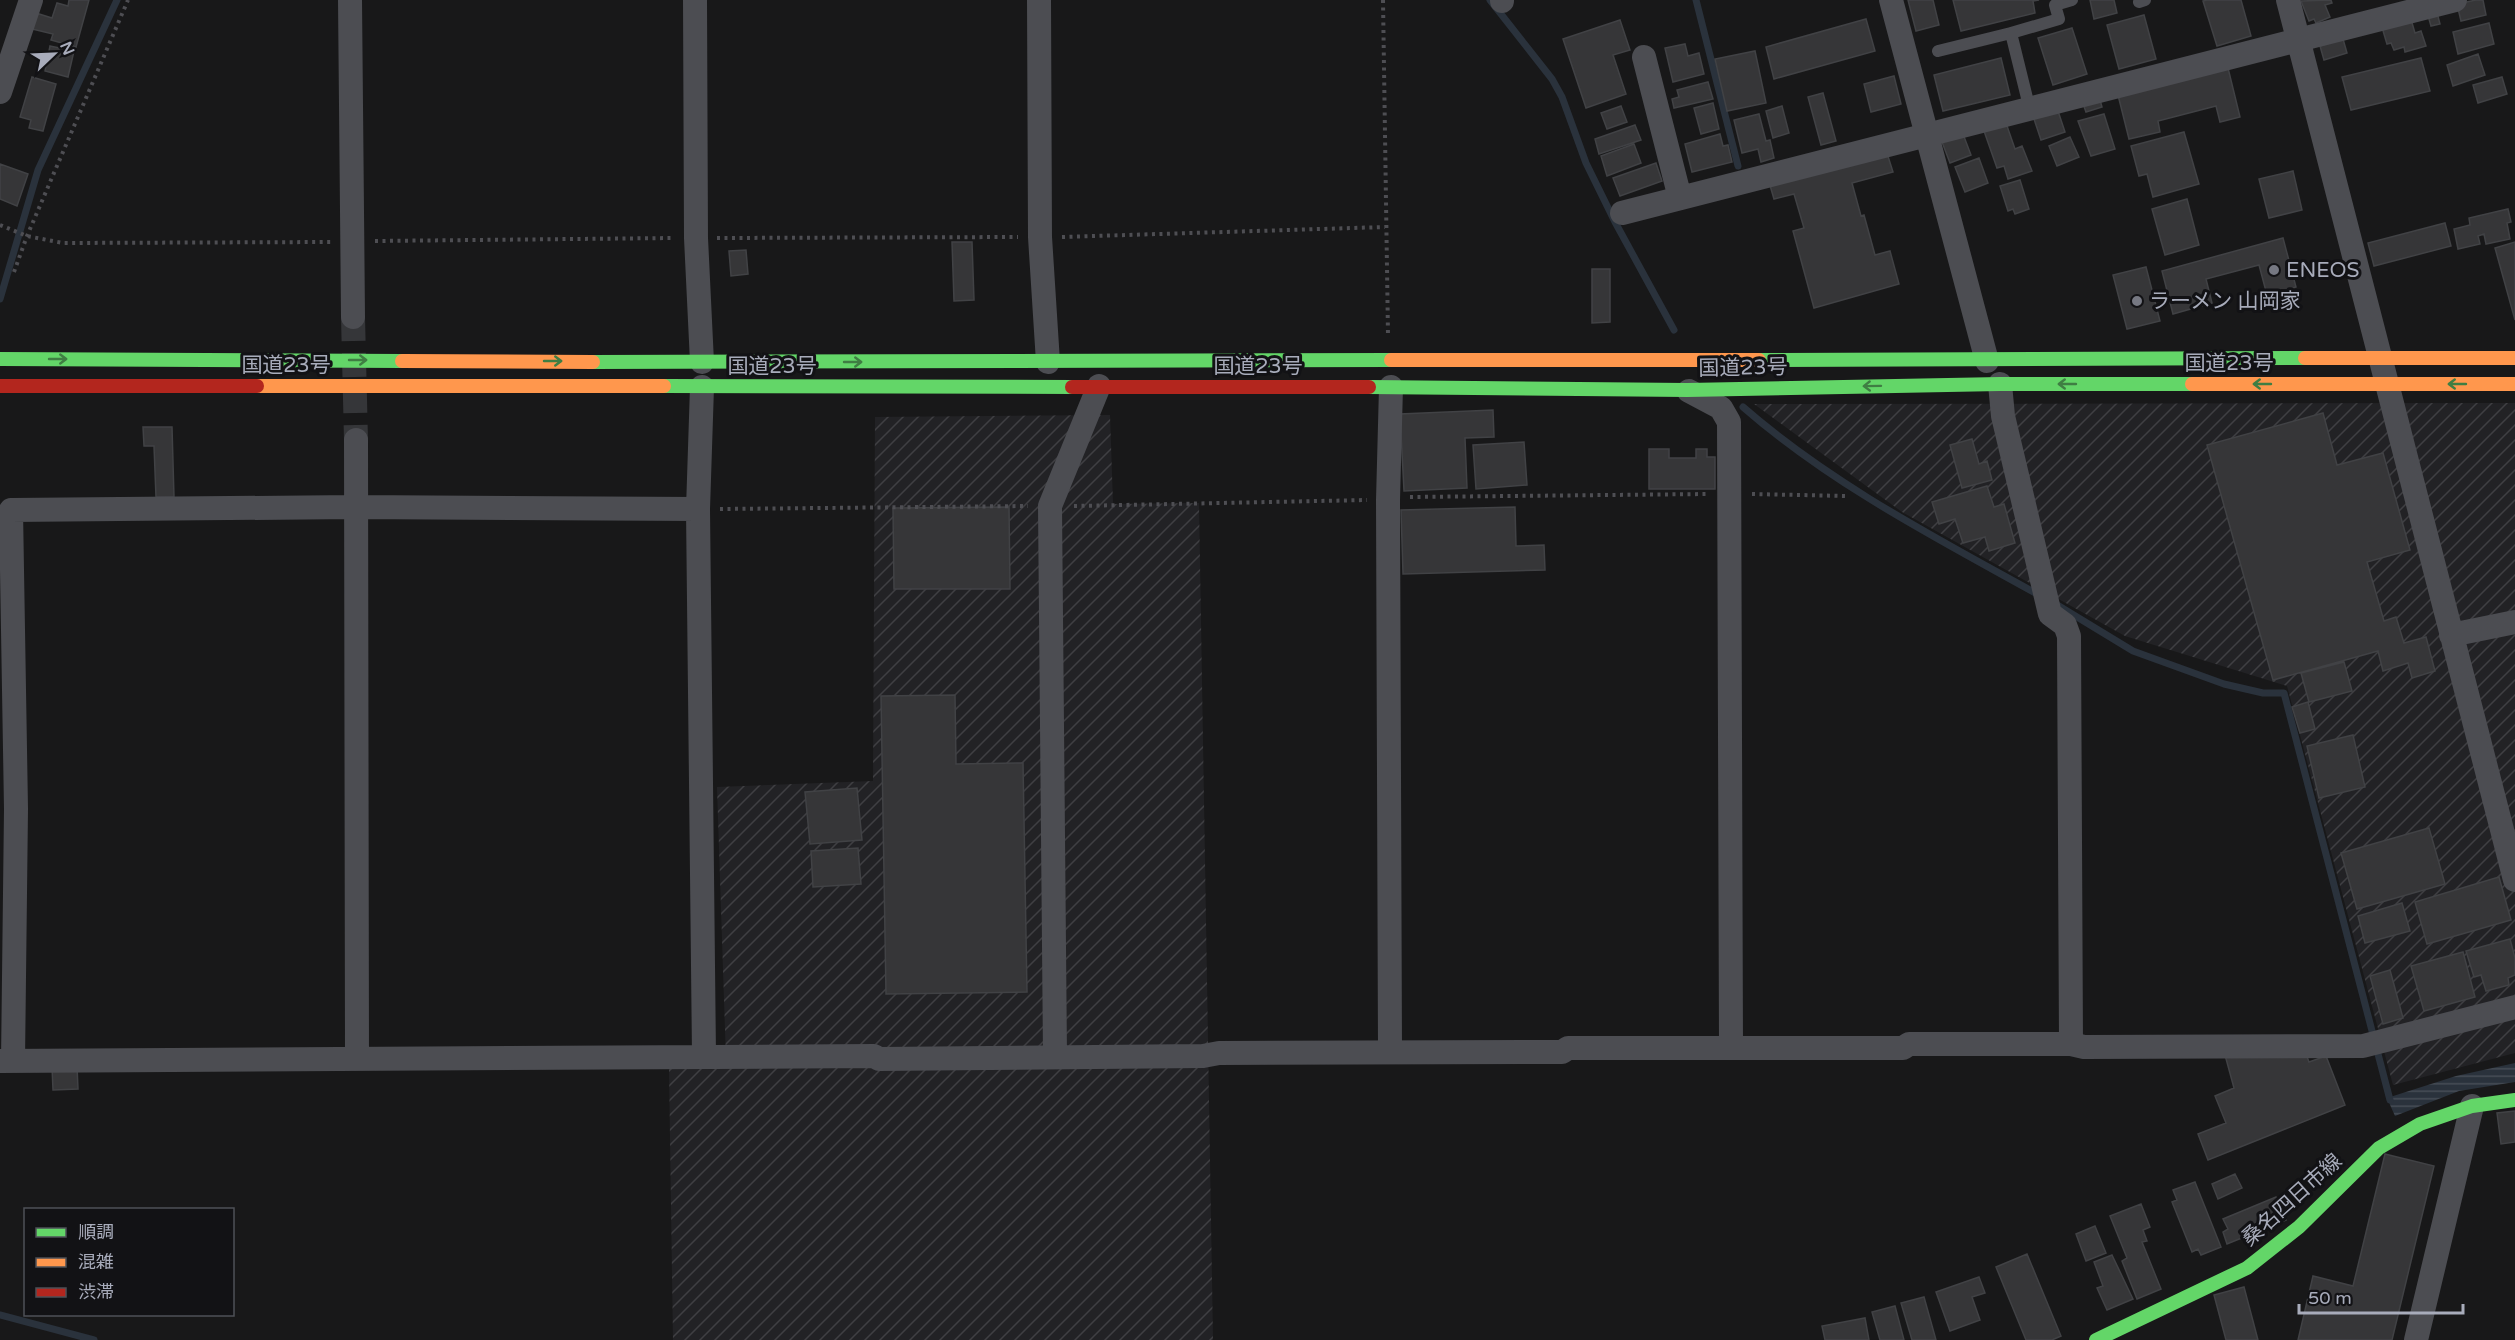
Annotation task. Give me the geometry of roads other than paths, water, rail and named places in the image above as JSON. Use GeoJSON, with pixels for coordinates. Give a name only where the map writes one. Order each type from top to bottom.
{"type":"FeatureCollection","features":[{"type":"Feature","properties":{"kind":"main road","name":"国道23号"},"geometry":{"type":"LineString","coordinates":[[0,358],[1048,362],[2515,358]]}},
{"type":"Feature","properties":{"kind":"main road","name":"国道23号"},"geometry":{"type":"LineString","coordinates":[[0,386],[1099,386],[1687,390],[2000,384],[2515,384]]}},
{"type":"Feature","properties":{"kind":"main road","name":"桑名四日市線"},"geometry":{"type":"LineString","coordinates":[[2096,1340],[2247,1268],[2299,1227],[2379,1148],[2420,1124],[2472,1106],[2515,1100]]}},
{"type":"Feature","properties":{"kind":"street"},"geometry":{"type":"LineString","coordinates":[[0,92],[31,0]]}},
{"type":"Feature","properties":{"kind":"street"},"geometry":{"type":"LineString","coordinates":[[350,0],[353,317]]}},
{"type":"Feature","properties":{"kind":"street"},"geometry":{"type":"LineString","coordinates":[[695,0],[696,238],[702,362]]}},
{"type":"Feature","properties":{"kind":"street"},"geometry":{"type":"LineString","coordinates":[[1039,0],[1040,237],[1048,362]]}},
{"type":"Feature","properties":{"kind":"street"},"geometry":{"type":"LineString","coordinates":[[1892,0],[1987,361]]}},
{"type":"Feature","properties":{"kind":"street"},"geometry":{"type":"LineString","coordinates":[[2288,0],[2515,880]]}},
{"type":"Feature","properties":{"kind":"street"},"geometry":{"type":"LineString","coordinates":[[1622,213],[2455,0]]}},
{"type":"Feature","properties":{"kind":"street"},"geometry":{"type":"LineString","coordinates":[[1644,57],[1680,198]]}},
{"type":"Feature","properties":{"kind":"street"},"geometry":{"type":"LineString","coordinates":[[2000,384],[2003,416],[2050,614],[2065,625],[2069,636],[2071,1044]]}},
{"type":"Feature","properties":{"kind":"street"},"geometry":{"type":"LineString","coordinates":[[1055,1056],[1050,506],[1099,386]]}},
{"type":"Feature","properties":{"kind":"street"},"geometry":{"type":"LineString","coordinates":[[702,387],[698,509],[704,1056]]}},
{"type":"Feature","properties":{"kind":"street"},"geometry":{"type":"LineString","coordinates":[[1390,1051],[1388,500],[1391,387]]}},
{"type":"Feature","properties":{"kind":"street"},"geometry":{"type":"LineString","coordinates":[[1687,390],[1721,408],[1728,422],[1731,1047]]}},
{"type":"Feature","properties":{"kind":"street"},"geometry":{"type":"LineString","coordinates":[[356,440],[357,1059]]}},
{"type":"Feature","properties":{"kind":"street"},"geometry":{"type":"LineString","coordinates":[[698,509],[355,507],[12,510],[6,515],[8,765],[6,1061],[704,1056],[874,1056],[879,1059],[1203,1056],[1219,1053],[1390,1051],[1562,1052],[1568,1048],[1904,1048],[1909,1044],[2071,1044],[2084,1047],[2376,1042],[2515,1007]]}},
{"type":"Feature","properties":{"kind":"street"},"geometry":{"type":"LineString","coordinates":[[2451,635],[2515,622]]}},
{"type":"Feature","properties":{"kind":"street"},"geometry":{"type":"LineString","coordinates":[[2416,1340],[2472,1106]]}},
{"type":"Feature","properties":{"kind":"lane"},"geometry":{"type":"LineString","coordinates":[[1938,51],[2059,19],[2055,4],[2072,0]]}},
{"type":"Feature","properties":{"kind":"lane"},"geometry":{"type":"LineString","coordinates":[[2011,33],[2030,110]]}},
{"type":"Feature","properties":{"kind":"waterway"},"geometry":{"type":"LineString","coordinates":[[0,299],[38,170],[117,0]]}},
{"type":"Feature","properties":{"kind":"waterway"},"geometry":{"type":"LineString","coordinates":[[1490,0],[1552,79],[1562,97],[1586,163],[1615,222],[1674,330]]}},
{"type":"Feature","properties":{"kind":"waterway"},"geometry":{"type":"LineString","coordinates":[[1696,0],[1738,166]]}},
{"type":"Feature","properties":{"kind":"waterway"},"geometry":{"type":"LineString","coordinates":[[1743,407],[1777,435],[1849,486],[2039,595]]}},
{"type":"Feature","properties":{"kind":"waterway"},"geometry":{"type":"LineString","coordinates":[[2054,603],[2133,651],[2224,684],[2263,693],[2284,693],[2390,1100]]}},
{"type":"Feature","properties":{"kind":"waterway"},"geometry":{"type":"LineString","coordinates":[[0,1315],[94,1340]]}},
{"type":"Feature","properties":{"kind":"tunnel"},"geometry":{"type":"LineString","coordinates":[[353,317],[356,440]]}},
{"type":"Feature","properties":{"kind":"place","name":"ENEOS"},"geometry":{"type":"Point","coordinates":[2274,270]}},
{"type":"Feature","properties":{"kind":"place","name":"ラーメン 山岡家"},"geometry":{"type":"Point","coordinates":[2137,301]}}]}
